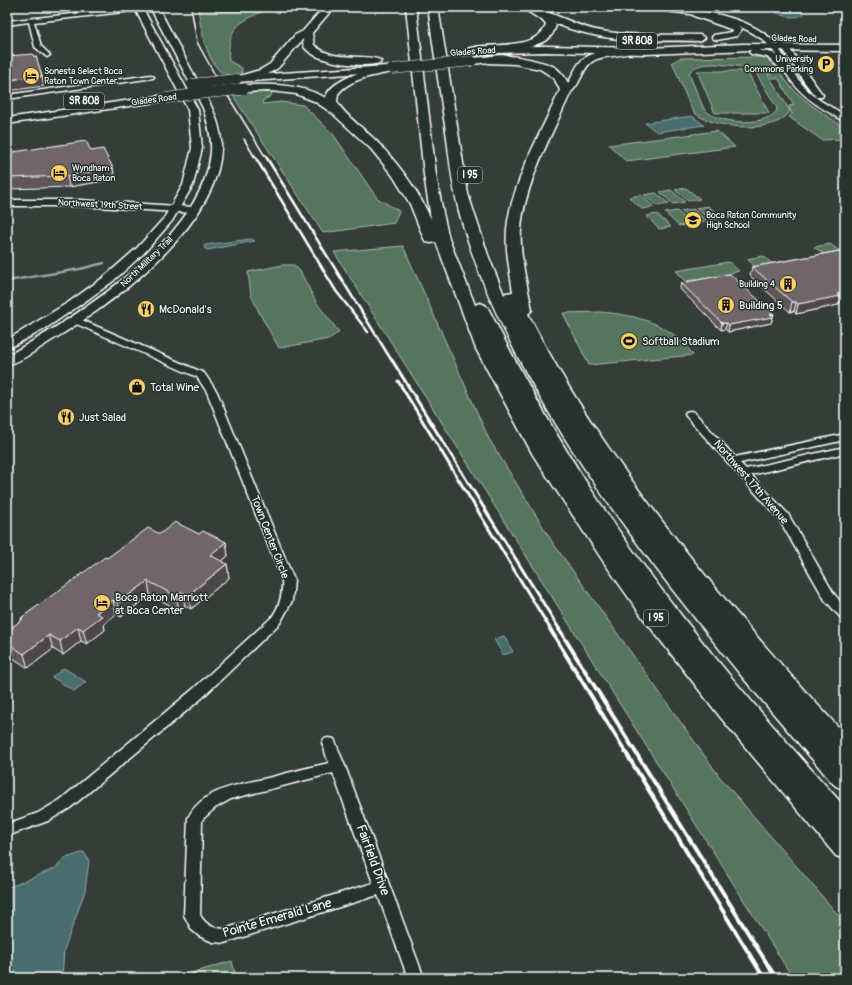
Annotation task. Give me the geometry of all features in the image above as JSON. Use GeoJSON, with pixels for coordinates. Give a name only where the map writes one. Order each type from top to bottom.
{"type":"FeatureCollection","features":[{"type":"Feature","properties":{"kind":"highway"},"geometry":{"type":"LineString","coordinates":[[192,94],[242,83],[272,67],[299,37],[307,33],[329,7]]}},
{"type":"Feature","properties":{"kind":"highway","name":"I 95"},"geometry":{"type":"LineString","coordinates":[[411,7],[433,200],[442,239],[484,349],[494,369],[542,455],[587,523],[647,607],[758,748],[845,848]]}},
{"type":"Feature","properties":{"kind":"highway"},"geometry":{"type":"LineString","coordinates":[[420,7],[436,138],[447,208],[464,267],[500,350],[547,436],[588,500],[641,575],[689,639],[738,700],[845,824]]}},
{"type":"Feature","properties":{"kind":"highway"},"geometry":{"type":"LineString","coordinates":[[433,7],[458,176],[467,214],[486,271],[526,356],[575,438],[642,534],[735,652],[845,778]]}},
{"type":"Feature","properties":{"kind":"highway","name":"I 95"},"geometry":{"type":"LineString","coordinates":[[442,7],[476,202],[492,251],[505,283],[530,333],[561,390],[653,524],[733,624],[845,750]]}},
{"type":"Feature","properties":{"kind":"highway"},"geometry":{"type":"LineString","coordinates":[[528,8],[581,29],[605,35],[629,37],[700,38]]}},
{"type":"Feature","properties":{"kind":"highway"},"geometry":{"type":"LineString","coordinates":[[468,55],[519,46],[534,42],[544,37],[551,31],[550,23],[544,17],[528,8]]}},
{"type":"Feature","properties":{"kind":"highway"},"geometry":{"type":"LineString","coordinates":[[307,33],[309,46],[322,54],[348,60],[376,61]]}},
{"type":"Feature","properties":{"kind":"highway"},"geometry":{"type":"LineString","coordinates":[[530,333],[515,263],[515,215],[524,184],[566,90],[574,85],[585,62],[599,55],[626,51]]}},
{"type":"Feature","properties":{"kind":"highway"},"geometry":{"type":"LineString","coordinates":[[488,60],[514,60],[541,66],[558,75],[566,90]]}},
{"type":"Feature","properties":{"kind":"highway"},"geometry":{"type":"LineString","coordinates":[[340,114],[331,100],[332,94],[337,88],[356,77],[390,64]]}},
{"type":"Feature","properties":{"kind":"highway"},"geometry":{"type":"LineString","coordinates":[[242,83],[302,92],[322,100],[372,142],[392,163],[415,199],[434,245],[455,270]]}},
{"type":"Feature","properties":{"kind":"main road","name":"North Military Trail"},"geometry":{"type":"LineString","coordinates":[[7,361],[75,320],[113,293],[149,263],[169,242],[193,210],[209,182],[215,161],[216,144],[214,123],[208,108],[154,7]]}},
{"type":"Feature","properties":{"kind":"main road","name":"North Military Trail"},"geometry":{"type":"LineString","coordinates":[[7,345],[60,313],[110,276],[143,247],[175,209],[190,182],[196,161],[198,145],[198,124],[194,110],[138,8]]}},
{"type":"Feature","properties":{"kind":"main road"},"geometry":{"type":"LineString","coordinates":[[138,8],[148,11],[162,22]]}},
{"type":"Feature","properties":{"kind":"main road"},"geometry":{"type":"LineString","coordinates":[[697,14],[731,24],[738,29],[734,34],[717,38]]}},
{"type":"Feature","properties":{"kind":"main road","name":"Glades Road"},"geometry":{"type":"LineString","coordinates":[[468,55],[488,60],[575,50],[625,42],[700,38],[766,39],[785,47],[845,48]]}},
{"type":"Feature","properties":{"kind":"main road","name":"Glades Road"},"geometry":{"type":"LineString","coordinates":[[7,112],[521,49],[656,51],[776,43],[845,41]]}},
{"type":"Feature","properties":{"kind":"main road"},"geometry":{"type":"LineString","coordinates":[[656,51],[761,52],[772,56],[791,73]]}},
{"type":"Feature","properties":{"kind":"main road","name":"Glades Road"},"geometry":{"type":"LineString","coordinates":[[405,57],[447,53]]}},
{"type":"Feature","properties":{"kind":"main road","name":"Glades Road"},"geometry":{"type":"LineString","coordinates":[[300,75],[376,61],[390,64]]}},
{"type":"Feature","properties":{"kind":"main road","name":"Glades Road"},"geometry":{"type":"LineString","coordinates":[[7,121],[163,93],[192,94]]}},
{"type":"Feature","properties":{"kind":"street"},"geometry":{"type":"LineString","coordinates":[[650,7],[697,14],[736,24],[754,31],[766,39]]}},
{"type":"Feature","properties":{"kind":"street"},"geometry":{"type":"LineString","coordinates":[[677,7],[745,21],[769,32],[791,73],[802,89],[822,106],[843,118]]}},
{"type":"Feature","properties":{"kind":"street"},"geometry":{"type":"LineString","coordinates":[[7,23],[138,8]]}},
{"type":"Feature","properties":{"kind":"street"},"geometry":{"type":"LineString","coordinates":[[31,21],[38,47],[47,55]]}},
{"type":"Feature","properties":{"kind":"street"},"geometry":{"type":"LineString","coordinates":[[785,47],[812,89],[843,118]]}},
{"type":"Feature","properties":{"kind":"street"},"geometry":{"type":"LineString","coordinates":[[7,97],[151,77]]}},
{"type":"Feature","properties":{"kind":"street","name":"Northwest 19th Street"},"geometry":{"type":"LineString","coordinates":[[7,203],[80,203],[193,210]]}},
{"type":"Feature","properties":{"kind":"street","name":"Town Center Circle"},"geometry":{"type":"LineString","coordinates":[[7,830],[44,817],[65,804],[185,704],[276,620],[285,605],[288,593],[288,580],[212,392],[205,379],[201,375],[75,320]]}},
{"type":"Feature","properties":{"kind":"street","name":"Northwest 17th Avenue"},"geometry":{"type":"LineString","coordinates":[[690,414],[784,517],[829,597],[845,615]]}},
{"type":"Feature","properties":{"kind":"street"},"geometry":{"type":"LineString","coordinates":[[733,461],[845,437]]}},
{"type":"Feature","properties":{"kind":"street"},"geometry":{"type":"LineString","coordinates":[[744,473],[845,450]]}},
{"type":"Feature","properties":{"kind":"street","name":"Fairfield Drive"},"geometry":{"type":"LineString","coordinates":[[329,743],[416,978]]}},
{"type":"Feature","properties":{"kind":"street","name":"Pointe Emerald Lane"},"geometry":{"type":"LineString","coordinates":[[338,766],[228,794],[209,804],[202,810],[195,818],[192,915],[196,924],[203,931],[213,935],[224,936],[382,887]]}},
{"type":"Feature","properties":{"kind":"green space"},"geometry":{"type":"Polygon","coordinates":[[[198,7],[272,7],[238,25],[230,39],[229,61],[242,68],[242,72],[233,75],[226,75],[218,69],[213,62],[205,44],[198,7]]]}},
{"type":"Feature","properties":{"kind":"green space"},"geometry":{"type":"Polygon","coordinates":[[[767,57],[796,92],[845,128],[845,139],[822,140],[789,117],[792,114],[789,106],[794,105],[778,78],[773,78],[770,74],[768,74],[790,111],[783,119],[772,124],[744,127],[714,122],[702,118],[692,109],[673,64],[671,63],[680,58],[767,57]],[[716,64],[705,65],[697,66],[691,71],[689,74],[704,109],[710,114],[719,118],[740,122],[750,122],[769,117],[776,112],[777,108],[756,73],[738,66],[716,64]]]}},
{"type":"Feature","properties":{"kind":"green space"},"geometry":{"type":"Polygon","coordinates":[[[697,71],[747,71],[769,113],[715,113],[697,71]]]}},
{"type":"Feature","properties":{"kind":"green space"},"geometry":{"type":"Polygon","coordinates":[[[250,91],[270,91],[272,93],[271,96],[262,101],[263,104],[281,102],[303,105],[333,134],[377,198],[399,211],[394,223],[323,233],[233,96],[250,91]]]}},
{"type":"Feature","properties":{"kind":"green space"},"geometry":{"type":"Polygon","coordinates":[[[717,131],[735,147],[626,161],[609,145],[717,131]]]}},
{"type":"Feature","properties":{"kind":"green space"},"geometry":{"type":"Polygon","coordinates":[[[686,188],[700,199],[688,201],[675,190],[686,188]]]}},
{"type":"Feature","properties":{"kind":"green space"},"geometry":{"type":"Polygon","coordinates":[[[671,190],[685,202],[673,204],[660,192],[671,190]]]}},
{"type":"Feature","properties":{"kind":"green space"},"geometry":{"type":"Polygon","coordinates":[[[656,193],[669,204],[657,206],[644,195],[656,193]]]}},
{"type":"Feature","properties":{"kind":"green space"},"geometry":{"type":"Polygon","coordinates":[[[641,195],[654,207],[642,209],[629,197],[641,195]]]}},
{"type":"Feature","properties":{"kind":"green space"},"geometry":{"type":"Polygon","coordinates":[[[708,206],[722,218],[710,220],[696,208],[708,206]]]}},
{"type":"Feature","properties":{"kind":"green space"},"geometry":{"type":"Polygon","coordinates":[[[693,209],[707,221],[695,223],[681,211],[693,209]]]}},
{"type":"Feature","properties":{"kind":"green space"},"geometry":{"type":"Polygon","coordinates":[[[677,211],[691,224],[679,226],[665,213],[677,211]]]}},
{"type":"Feature","properties":{"kind":"green space"},"geometry":{"type":"Polygon","coordinates":[[[657,214],[671,227],[659,229],[646,216],[657,214]]]}},
{"type":"Feature","properties":{"kind":"green space"},"geometry":{"type":"Polygon","coordinates":[[[830,244],[841,252],[825,255],[814,247],[830,244]]]}},
{"type":"Feature","properties":{"kind":"green space"},"geometry":{"type":"Polygon","coordinates":[[[403,246],[489,439],[553,543],[719,776],[845,923],[845,978],[793,978],[334,252],[403,246]]]}},
{"type":"Feature","properties":{"kind":"green space"},"geometry":{"type":"Polygon","coordinates":[[[763,256],[774,265],[757,268],[747,259],[763,256]]]}},
{"type":"Feature","properties":{"kind":"green space"},"geometry":{"type":"Polygon","coordinates":[[[729,262],[739,271],[706,279],[686,281],[676,271],[729,262]]]}},
{"type":"Feature","properties":{"kind":"green space"},"geometry":{"type":"Polygon","coordinates":[[[283,265],[294,265],[300,271],[316,302],[339,332],[329,339],[279,348],[251,295],[248,272],[283,265]]]}},
{"type":"Feature","properties":{"kind":"green space","name":"Softball Stadium"},"geometry":{"type":"Polygon","coordinates":[[[600,312],[639,318],[663,328],[684,344],[693,355],[589,365],[563,313],[600,312]]]}},
{"type":"Feature","properties":{"kind":"green space"},"geometry":{"type":"Polygon","coordinates":[[[232,961],[236,978],[186,978],[185,975],[232,961]]]}},
{"type":"Feature","properties":{"kind":"water"},"geometry":{"type":"Polygon","coordinates":[[[782,8],[797,9],[804,14],[801,16],[790,17],[776,12],[782,8]]]}},
{"type":"Feature","properties":{"kind":"water"},"geometry":{"type":"Polygon","coordinates":[[[692,116],[704,125],[657,132],[645,123],[692,116]]]}},
{"type":"Feature","properties":{"kind":"water"},"geometry":{"type":"Polygon","coordinates":[[[250,239],[255,241],[207,250],[204,248],[205,245],[250,239]]]}},
{"type":"Feature","properties":{"kind":"water"},"geometry":{"type":"Polygon","coordinates":[[[504,636],[513,652],[503,655],[494,639],[504,636]]]}},
{"type":"Feature","properties":{"kind":"water"},"geometry":{"type":"Polygon","coordinates":[[[64,668],[86,682],[74,691],[52,677],[64,668]]]}},
{"type":"Feature","properties":{"kind":"water"},"geometry":{"type":"Polygon","coordinates":[[[84,852],[89,861],[85,891],[64,950],[62,978],[7,978],[7,888],[54,869],[66,858],[84,852]]]}},
{"type":"Feature","properties":{"kind":"building"},"geometry":{"type":"Polygon","coordinates":[[[33,54],[34,57],[36,56],[42,76],[7,80],[7,56],[33,54]]]}},
{"type":"Feature","properties":{"kind":"building"},"geometry":{"type":"Polygon","coordinates":[[[86,141],[91,151],[103,149],[113,168],[67,176],[7,178],[7,153],[86,141]]]}},
{"type":"Feature","properties":{"kind":"building"},"geometry":{"type":"Polygon","coordinates":[[[845,250],[845,292],[837,294],[841,296],[798,304],[796,302],[792,302],[752,267],[845,250]]]}},
{"type":"Feature","properties":{"kind":"building","name":"Building 5"},"geometry":{"type":"Polygon","coordinates":[[[730,274],[774,314],[770,314],[773,317],[729,325],[727,323],[722,323],[681,283],[730,274]]]}},
{"type":"Feature","properties":{"kind":"building","name":"Boca Raton Marriott at Boca Center"},"geometry":{"type":"Polygon","coordinates":[[[175,522],[199,534],[203,531],[226,542],[210,555],[227,564],[188,595],[182,592],[176,596],[148,581],[118,603],[113,600],[96,613],[102,616],[83,630],[78,627],[60,641],[49,635],[24,654],[7,643],[7,631],[23,619],[21,618],[105,557],[107,558],[148,528],[160,534],[175,522]]]}},
{"type":"Feature","properties":{"kind":"waterway"},"geometry":{"type":"LineString","coordinates":[[7,281],[80,269],[104,263]]}},
{"type":"Feature","properties":{"kind":"railway"},"geometry":{"type":"LineString","coordinates":[[191,7],[197,42],[215,75],[265,156]]}},
{"type":"Feature","properties":{"kind":"railway"},"geometry":{"type":"LineString","coordinates":[[244,139],[254,156]]}},
{"type":"Feature","properties":{"kind":"railway"},"geometry":{"type":"LineString","coordinates":[[254,155],[336,291],[368,332]]}},
{"type":"Feature","properties":{"kind":"railway"},"geometry":{"type":"LineString","coordinates":[[265,155],[392,361]]}},
{"type":"Feature","properties":{"kind":"railway"},"geometry":{"type":"LineString","coordinates":[[392,360],[560,630]]}},
{"type":"Feature","properties":{"kind":"railway"},"geometry":{"type":"LineString","coordinates":[[398,381],[551,630]]}},
{"type":"Feature","properties":{"kind":"railway"},"geometry":{"type":"LineString","coordinates":[[550,629],[764,978]]}},
{"type":"Feature","properties":{"kind":"railway"},"geometry":{"type":"LineString","coordinates":[[559,629],[776,978]]}},
{"type":"Feature","properties":{"kind":"place","name":"University Commons Parking"},"geometry":{"type":"Point","coordinates":[826,64]}},
{"type":"Feature","properties":{"kind":"place","name":"Sonesta Select Boca Raton Town Center"},"geometry":{"type":"Point","coordinates":[31,76]}},
{"type":"Feature","properties":{"kind":"place","name":"Wyndham Boca Raton"},"geometry":{"type":"Point","coordinates":[59,173]}},
{"type":"Feature","properties":{"kind":"place","name":"Boca Raton Community High School"},"geometry":{"type":"Point","coordinates":[693,220]}},
{"type":"Feature","properties":{"kind":"place","name":"Building 4"},"geometry":{"type":"Point","coordinates":[788,284]}},
{"type":"Feature","properties":{"kind":"place","name":"Building 5"},"geometry":{"type":"Point","coordinates":[726,305]}},
{"type":"Feature","properties":{"kind":"place","name":"McDonald's"},"geometry":{"type":"Point","coordinates":[146,309]}},
{"type":"Feature","properties":{"kind":"place","name":"Softball Stadium"},"geometry":{"type":"Point","coordinates":[629,341]}},
{"type":"Feature","properties":{"kind":"place","name":"Total Wine"},"geometry":{"type":"Point","coordinates":[137,387]}},
{"type":"Feature","properties":{"kind":"place","name":"Just Salad"},"geometry":{"type":"Point","coordinates":[66,417]}},
{"type":"Feature","properties":{"kind":"place","name":"Boca Raton Marriott at Boca Center"},"geometry":{"type":"Point","coordinates":[102,603]}}]}
